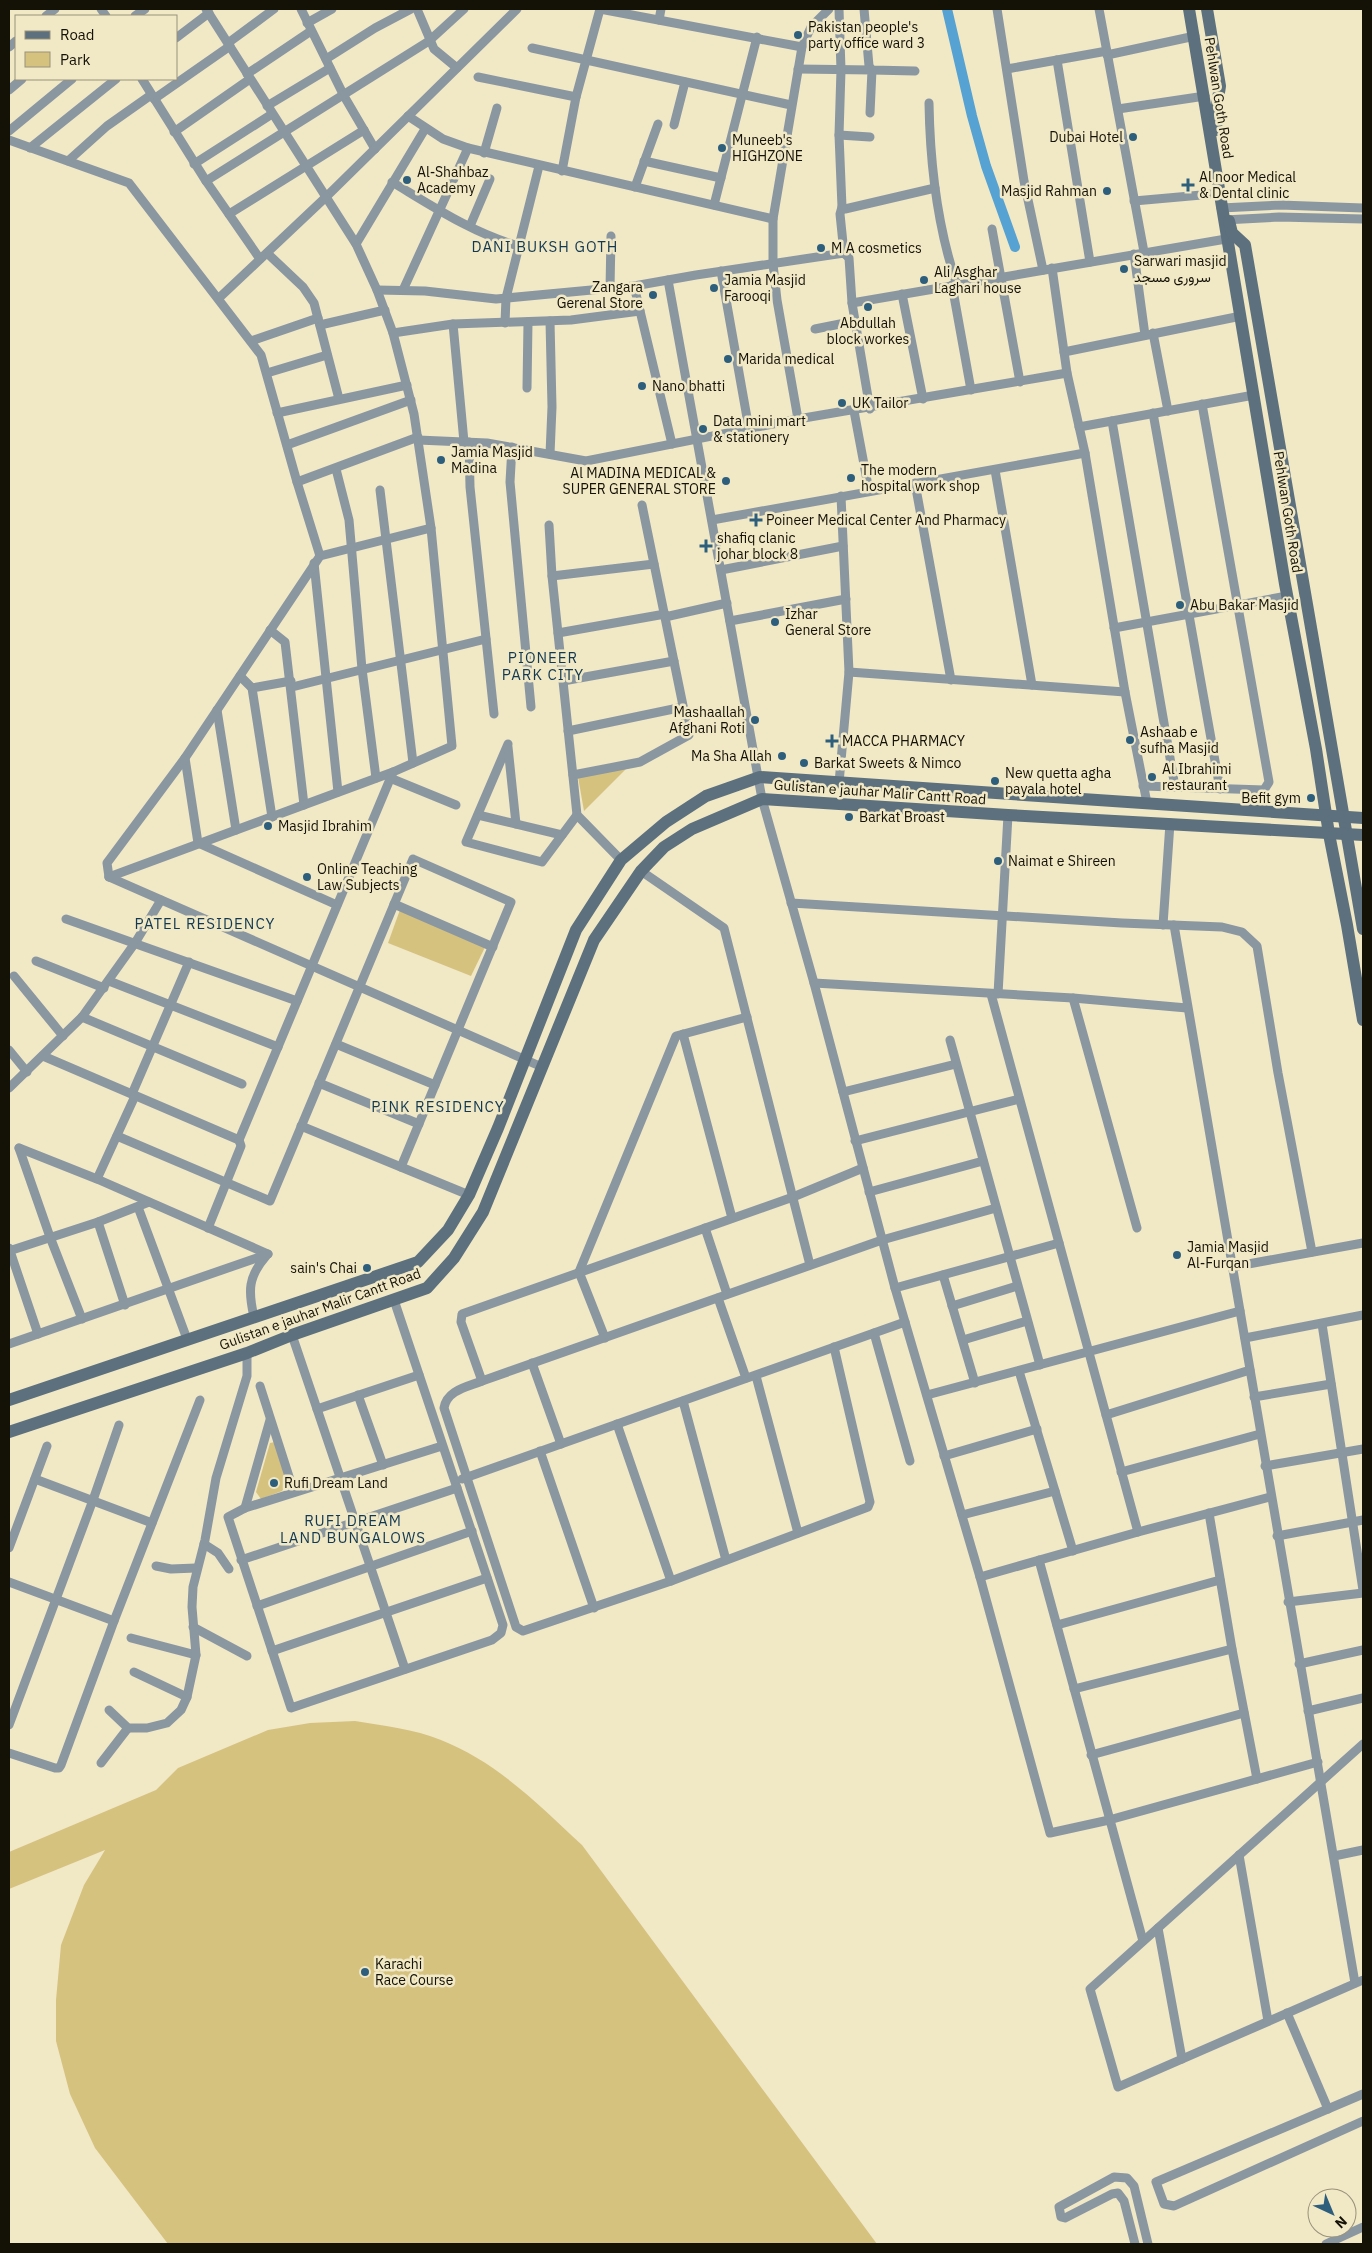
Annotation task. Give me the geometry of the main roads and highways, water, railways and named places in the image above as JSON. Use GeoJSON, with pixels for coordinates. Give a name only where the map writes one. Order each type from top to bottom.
{"type":"FeatureCollection","features":[{"type":"Feature","properties":{"kind":"main road","name":"Pehlwan Goth Road"},"geometry":{"type":"LineString","coordinates":[[1189,9],[1222,193],[1226,238],[1241,316],[1287,596],[1316,749],[1329,834],[1363,1020]]}},
{"type":"Feature","properties":{"kind":"main road","name":"Pehlwan Goth Road"},"geometry":{"type":"LineString","coordinates":[[1207,9],[1220,86],[1215,118],[1222,193]]}},
{"type":"Feature","properties":{"kind":"main road","name":"Pehlwan Goth Road"},"geometry":{"type":"LineString","coordinates":[[1225,214],[1232,233],[1246,245],[1363,929]]}},
{"type":"Feature","properties":{"kind":"main road","name":"Gulistan e jauhar Malir Cantt Road"},"geometry":{"type":"LineString","coordinates":[[9,1400],[418,1262],[448,1230],[469,1195],[576,930],[621,860],[666,822],[706,796],[760,777],[1363,818]]}},
{"type":"Feature","properties":{"kind":"main road","name":"Gulistan e jauhar Malir Cantt Road"},"geometry":{"type":"LineString","coordinates":[[9,1432],[247,1353],[292,1335],[427,1288],[459,1250],[483,1212],[594,940],[641,871],[664,847],[692,829],[762,799],[1363,835]]}},
{"type":"Feature","properties":{"kind":"waterway"},"geometry":{"type":"LineString","coordinates":[[947,9],[972,116],[986,166],[1015,247]]}},
{"type":"Feature","properties":{"kind":"place","name":"Pakistan people's party office ward 3"},"geometry":{"type":"Point","coordinates":[798,35]}},
{"type":"Feature","properties":{"kind":"place","name":"Dubai Hotel"},"geometry":{"type":"Point","coordinates":[1133,137]}},
{"type":"Feature","properties":{"kind":"place","name":"Muneeb's HIGHZONE"},"geometry":{"type":"Point","coordinates":[722,148]}},
{"type":"Feature","properties":{"kind":"place","name":"Al-Shahbaz Academy"},"geometry":{"type":"Point","coordinates":[407,180]}},
{"type":"Feature","properties":{"kind":"place","name":"Al noor Medical & Dental clinic"},"geometry":{"type":"Point","coordinates":[1188,185]}},
{"type":"Feature","properties":{"kind":"place","name":"Masjid Rahman"},"geometry":{"type":"Point","coordinates":[1107,191]}},
{"type":"Feature","properties":{"kind":"place","name":"M A cosmetics"},"geometry":{"type":"Point","coordinates":[821,248]}},
{"type":"Feature","properties":{"kind":"place","name":"Sarwari masjid سروری مسجد"},"geometry":{"type":"Point","coordinates":[1124,269]}},
{"type":"Feature","properties":{"kind":"place","name":"Ali Asghar Laghari house"},"geometry":{"type":"Point","coordinates":[924,280]}},
{"type":"Feature","properties":{"kind":"place","name":"Jamia Masjid Farooqi"},"geometry":{"type":"Point","coordinates":[714,288]}},
{"type":"Feature","properties":{"kind":"place","name":"Zangara Gerenal Store"},"geometry":{"type":"Point","coordinates":[653,295]}},
{"type":"Feature","properties":{"kind":"place","name":"Abdullah block workes"},"geometry":{"type":"Point","coordinates":[868,307]}},
{"type":"Feature","properties":{"kind":"place","name":"Marida medical"},"geometry":{"type":"Point","coordinates":[728,359]}},
{"type":"Feature","properties":{"kind":"place","name":"Nano bhatti"},"geometry":{"type":"Point","coordinates":[642,386]}},
{"type":"Feature","properties":{"kind":"place","name":"UK Tailor"},"geometry":{"type":"Point","coordinates":[842,403]}},
{"type":"Feature","properties":{"kind":"place","name":"Data mini mart & stationery"},"geometry":{"type":"Point","coordinates":[703,429]}},
{"type":"Feature","properties":{"kind":"place","name":"Jamia Masjid Madina"},"geometry":{"type":"Point","coordinates":[441,460]}},
{"type":"Feature","properties":{"kind":"place","name":"The modern hospital work shop"},"geometry":{"type":"Point","coordinates":[851,478]}},
{"type":"Feature","properties":{"kind":"place","name":"Al MADINA MEDICAL & SUPER GENERAL STORE"},"geometry":{"type":"Point","coordinates":[726,481]}},
{"type":"Feature","properties":{"kind":"place","name":"Poineer Medical Center And Pharmacy"},"geometry":{"type":"Point","coordinates":[756,520]}},
{"type":"Feature","properties":{"kind":"place","name":"shafiq clanic johar block 8"},"geometry":{"type":"Point","coordinates":[706,546]}},
{"type":"Feature","properties":{"kind":"place","name":"Abu Bakar Masjid"},"geometry":{"type":"Point","coordinates":[1180,605]}},
{"type":"Feature","properties":{"kind":"place","name":"Izhar General Store"},"geometry":{"type":"Point","coordinates":[775,622]}},
{"type":"Feature","properties":{"kind":"place","name":"Mashaallah Afghani Roti"},"geometry":{"type":"Point","coordinates":[755,720]}},
{"type":"Feature","properties":{"kind":"place","name":"Ashaab e sufha Masjid"},"geometry":{"type":"Point","coordinates":[1130,740]}},
{"type":"Feature","properties":{"kind":"place","name":"MACCA PHARMACY"},"geometry":{"type":"Point","coordinates":[832,741]}},
{"type":"Feature","properties":{"kind":"place","name":"Ma Sha Allah"},"geometry":{"type":"Point","coordinates":[782,756]}},
{"type":"Feature","properties":{"kind":"place","name":"Barkat Sweets & Nimco"},"geometry":{"type":"Point","coordinates":[804,763]}},
{"type":"Feature","properties":{"kind":"place","name":"Al Ibrahimi restaurant"},"geometry":{"type":"Point","coordinates":[1152,777]}},
{"type":"Feature","properties":{"kind":"place","name":"New quetta agha payala hotel"},"geometry":{"type":"Point","coordinates":[995,781]}},
{"type":"Feature","properties":{"kind":"place","name":"Befit gym"},"geometry":{"type":"Point","coordinates":[1311,798]}},
{"type":"Feature","properties":{"kind":"place","name":"Barkat Broast"},"geometry":{"type":"Point","coordinates":[849,817]}},
{"type":"Feature","properties":{"kind":"place","name":"Masjid Ibrahim"},"geometry":{"type":"Point","coordinates":[268,826]}},
{"type":"Feature","properties":{"kind":"place","name":"Naimat e Shireen"},"geometry":{"type":"Point","coordinates":[998,861]}},
{"type":"Feature","properties":{"kind":"place","name":"Online Teaching Law Subjects"},"geometry":{"type":"Point","coordinates":[307,877]}},
{"type":"Feature","properties":{"kind":"place","name":"Jamia Masjid Al-Furqan"},"geometry":{"type":"Point","coordinates":[1177,1255]}},
{"type":"Feature","properties":{"kind":"place","name":"sain's Chai"},"geometry":{"type":"Point","coordinates":[367,1268]}},
{"type":"Feature","properties":{"kind":"place","name":"Rufi Dream Land"},"geometry":{"type":"Point","coordinates":[274,1483]}},
{"type":"Feature","properties":{"kind":"place","name":"Karachi Race Course"},"geometry":{"type":"Point","coordinates":[365,1972]}},
{"type":"Feature","properties":{"kind":"district","name":"DANI BUKSH GOTH"},"geometry":{"type":"Point","coordinates":[545,246]}},
{"type":"Feature","properties":{"kind":"district","name":"PIONEER PARK CITY"},"geometry":{"type":"Point","coordinates":[543,666]}},
{"type":"Feature","properties":{"kind":"district","name":"PATEL RESIDENCY"},"geometry":{"type":"Point","coordinates":[205,923]}},
{"type":"Feature","properties":{"kind":"district","name":"PINK RESIDENCY"},"geometry":{"type":"Point","coordinates":[438,1106]}},
{"type":"Feature","properties":{"kind":"district","name":"RUFI DREAM LAND BUNGALOWS"},"geometry":{"type":"Point","coordinates":[353,1528]}}]}
